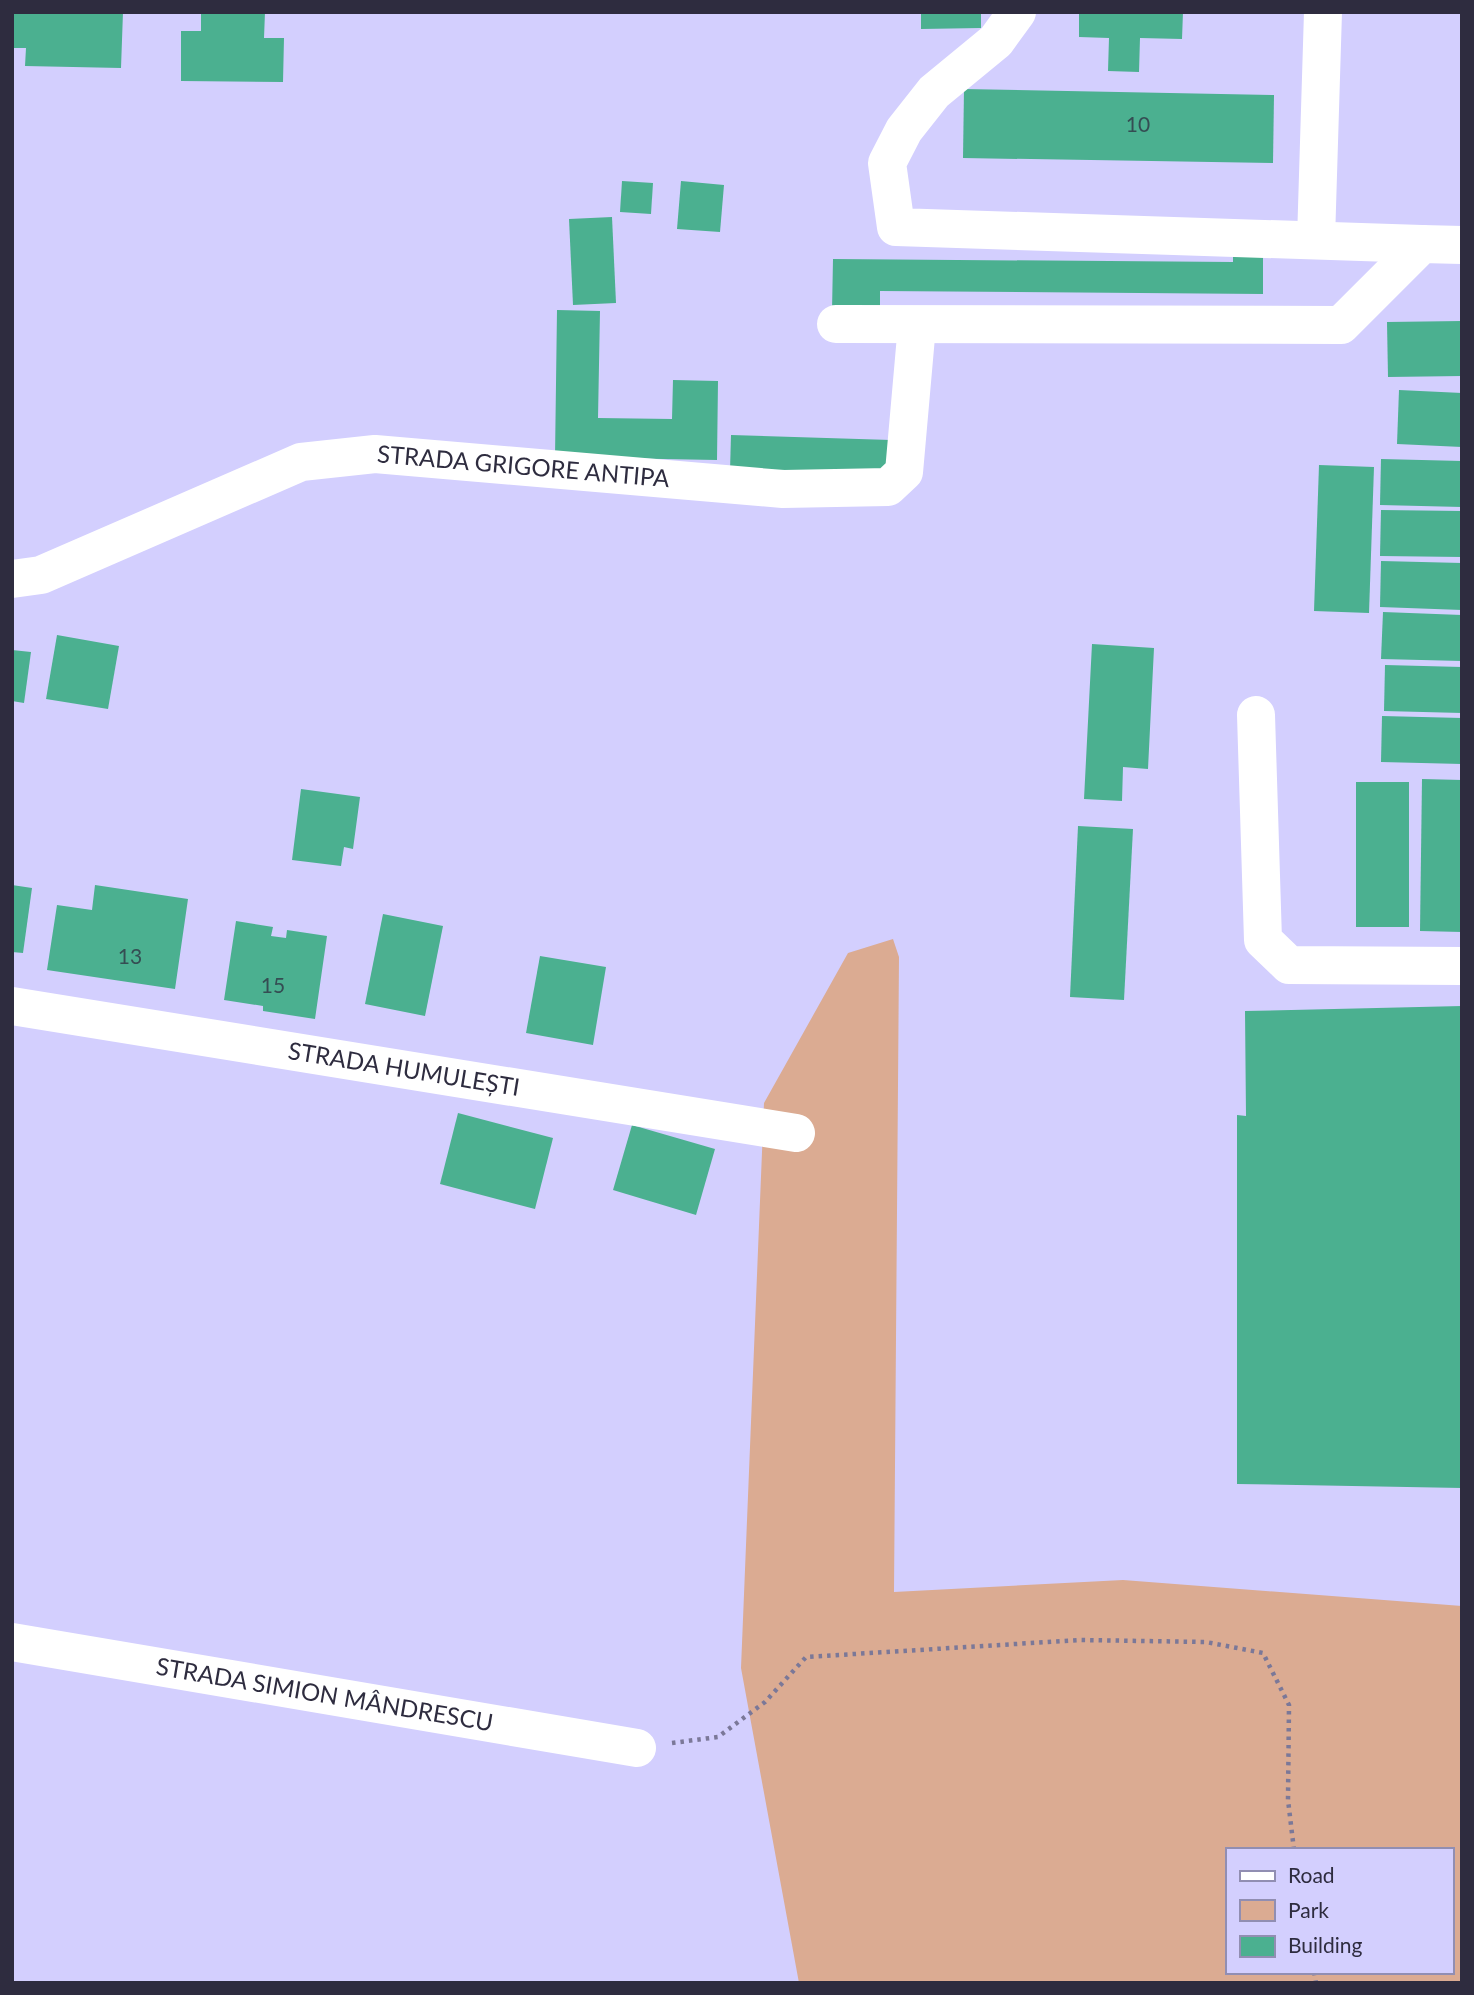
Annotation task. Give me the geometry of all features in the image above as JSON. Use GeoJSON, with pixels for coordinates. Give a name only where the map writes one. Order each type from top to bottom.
{"type":"FeatureCollection","features":[{"type":"Feature","properties":{"kind":"street"},"geometry":{"type":"LineString","coordinates":[[1017,12],[996,41],[934,92],[904,130],[887,163],[896,227],[1462,245]]}},
{"type":"Feature","properties":{"kind":"street"},"geometry":{"type":"LineString","coordinates":[[1316,240],[1323,12]]}},
{"type":"Feature","properties":{"kind":"street"},"geometry":{"type":"LineString","coordinates":[[836,324],[1341,325],[1422,244]]}},
{"type":"Feature","properties":{"kind":"street","name":"STRADA GRIGORE ANTIPA"},"geometry":{"type":"LineString","coordinates":[[12,579],[41,575],[301,462],[375,454],[783,489],[888,487],[904,472],[917,324]]}},
{"type":"Feature","properties":{"kind":"street"},"geometry":{"type":"LineString","coordinates":[[1255,715],[1263,940],[1289,965],[1462,966]]}},
{"type":"Feature","properties":{"kind":"street","name":"STRADA HUMULEȘTI"},"geometry":{"type":"LineString","coordinates":[[12,1006],[796,1133]]}},
{"type":"Feature","properties":{"kind":"street","name":"STRADA SIMION MÂNDRESCU"},"geometry":{"type":"LineString","coordinates":[[12,1642],[636,1748]]}},
{"type":"Feature","properties":{"kind":"path"},"geometry":{"type":"LineString","coordinates":[[636,1748],[718,1737],[765,1703],[806,1657],[1080,1640],[1206,1642],[1263,1653],[1289,1705],[1288,1800],[1294,1848]]}},
{"type":"Feature","properties":{"kind":"green space"},"geometry":{"type":"Polygon","coordinates":[[[893,939],[899,957],[894,1592],[1123,1580],[1462,1606],[1462,1983],[799,1983],[741,1668],[764,1103],[848,953],[893,939]]]}},
{"type":"Feature","properties":{"kind":"building"},"geometry":{"type":"Polygon","coordinates":[[[12,12],[123,12],[121,68],[25,66],[26,48],[12,48],[12,12]]]}},
{"type":"Feature","properties":{"kind":"building"},"geometry":{"type":"Polygon","coordinates":[[[201,12],[265,12],[264,38],[284,38],[283,82],[181,81],[181,31],[201,31],[201,12]]]}},
{"type":"Feature","properties":{"kind":"building"},"geometry":{"type":"Polygon","coordinates":[[[921,12],[981,12],[981,28],[921,29],[921,12]]]}},
{"type":"Feature","properties":{"kind":"building"},"geometry":{"type":"Polygon","coordinates":[[[1079,12],[1183,12],[1182,39],[1140,38],[1139,72],[1108,71],[1109,38],[1079,37],[1079,12]]]}},
{"type":"Feature","properties":{"kind":"building"},"geometry":{"type":"Polygon","coordinates":[[[964,89],[1274,95],[1273,163],[963,158],[964,89]]]}},
{"type":"Feature","properties":{"kind":"building"},"geometry":{"type":"Polygon","coordinates":[[[622,181],[653,183],[651,214],[620,212],[622,181]]]}},
{"type":"Feature","properties":{"kind":"building"},"geometry":{"type":"Polygon","coordinates":[[[681,181],[724,185],[720,232],[677,229],[681,181]]]}},
{"type":"Feature","properties":{"kind":"building"},"geometry":{"type":"Polygon","coordinates":[[[612,217],[616,303],[573,305],[569,219],[612,217]]]}},
{"type":"Feature","properties":{"kind":"building"},"geometry":{"type":"Polygon","coordinates":[[[1233,248],[1263,248],[1263,294],[880,291],[880,311],[832,311],[833,259],[1233,262],[1233,248]]]}},
{"type":"Feature","properties":{"kind":"building"},"geometry":{"type":"Polygon","coordinates":[[[557,310],[600,311],[598,418],[672,419],[673,380],[718,381],[717,460],[555,457],[557,310]]]}},
{"type":"Feature","properties":{"kind":"building"},"geometry":{"type":"Polygon","coordinates":[[[1462,321],[1462,376],[1388,377],[1387,322],[1462,321]]]}},
{"type":"Feature","properties":{"kind":"building"},"geometry":{"type":"Polygon","coordinates":[[[1399,390],[1462,393],[1462,447],[1397,444],[1399,390]]]}},
{"type":"Feature","properties":{"kind":"building"},"geometry":{"type":"Polygon","coordinates":[[[731,435],[891,440],[890,475],[730,471],[731,435]]]}},
{"type":"Feature","properties":{"kind":"building"},"geometry":{"type":"Polygon","coordinates":[[[1381,459],[1462,461],[1462,507],[1380,505],[1381,459]]]}},
{"type":"Feature","properties":{"kind":"building"},"geometry":{"type":"Polygon","coordinates":[[[1319,465],[1374,467],[1369,613],[1314,611],[1319,465]]]}},
{"type":"Feature","properties":{"kind":"building"},"geometry":{"type":"Polygon","coordinates":[[[1381,510],[1462,511],[1462,557],[1380,556],[1381,510]]]}},
{"type":"Feature","properties":{"kind":"building"},"geometry":{"type":"Polygon","coordinates":[[[1381,561],[1462,563],[1462,610],[1380,607],[1381,561]]]}},
{"type":"Feature","properties":{"kind":"building"},"geometry":{"type":"Polygon","coordinates":[[[1383,612],[1462,615],[1462,661],[1381,659],[1383,612]]]}},
{"type":"Feature","properties":{"kind":"building"},"geometry":{"type":"Polygon","coordinates":[[[57,635],[119,646],[108,709],[46,699],[57,635]]]}},
{"type":"Feature","properties":{"kind":"building"},"geometry":{"type":"Polygon","coordinates":[[[1092,644],[1154,648],[1148,769],[1123,767],[1122,801],[1084,799],[1092,644]]]}},
{"type":"Feature","properties":{"kind":"building"},"geometry":{"type":"Polygon","coordinates":[[[12,650],[31,652],[24,703],[12,701],[12,650]]]}},
{"type":"Feature","properties":{"kind":"building"},"geometry":{"type":"Polygon","coordinates":[[[1385,665],[1462,667],[1462,713],[1384,711],[1385,665]]]}},
{"type":"Feature","properties":{"kind":"building"},"geometry":{"type":"Polygon","coordinates":[[[1382,716],[1462,718],[1462,764],[1381,762],[1382,716]]]}},
{"type":"Feature","properties":{"kind":"building"},"geometry":{"type":"Polygon","coordinates":[[[1422,779],[1462,780],[1462,932],[1420,931],[1422,779]]]}},
{"type":"Feature","properties":{"kind":"building"},"geometry":{"type":"Polygon","coordinates":[[[1356,782],[1409,782],[1409,927],[1356,927],[1356,782]]]}},
{"type":"Feature","properties":{"kind":"building"},"geometry":{"type":"Polygon","coordinates":[[[301,789],[360,797],[353,849],[344,847],[341,866],[292,860],[301,789]]]}},
{"type":"Feature","properties":{"kind":"building"},"geometry":{"type":"Polygon","coordinates":[[[1078,826],[1133,829],[1124,1000],[1070,997],[1078,826]]]}},
{"type":"Feature","properties":{"kind":"building"},"geometry":{"type":"Polygon","coordinates":[[[12,885],[32,888],[23,953],[12,952],[12,885]]]}},
{"type":"Feature","properties":{"kind":"building"},"geometry":{"type":"Polygon","coordinates":[[[95,885],[188,899],[175,989],[47,970],[57,905],[92,910],[95,885]]]}},
{"type":"Feature","properties":{"kind":"building"},"geometry":{"type":"Polygon","coordinates":[[[383,914],[443,926],[425,1016],[365,1004],[383,914]]]}},
{"type":"Feature","properties":{"kind":"building"},"geometry":{"type":"Polygon","coordinates":[[[236,921],[273,927],[271,936],[286,938],[287,930],[327,936],[315,1019],[263,1011],[263,1006],[224,1000],[236,921]]]}},
{"type":"Feature","properties":{"kind":"building"},"geometry":{"type":"Polygon","coordinates":[[[540,956],[606,967],[593,1045],[526,1033],[540,956]]]}},
{"type":"Feature","properties":{"kind":"building"},"geometry":{"type":"Polygon","coordinates":[[[1462,1006],[1462,1488],[1237,1484],[1237,1115],[1246,1116],[1245,1011],[1462,1006]]]}},
{"type":"Feature","properties":{"kind":"building"},"geometry":{"type":"Polygon","coordinates":[[[458,1113],[553,1138],[535,1209],[440,1184],[458,1113]]]}},
{"type":"Feature","properties":{"kind":"building"},"geometry":{"type":"Polygon","coordinates":[[[632,1125],[715,1149],[696,1215],[613,1190],[632,1125]]]}}]}
